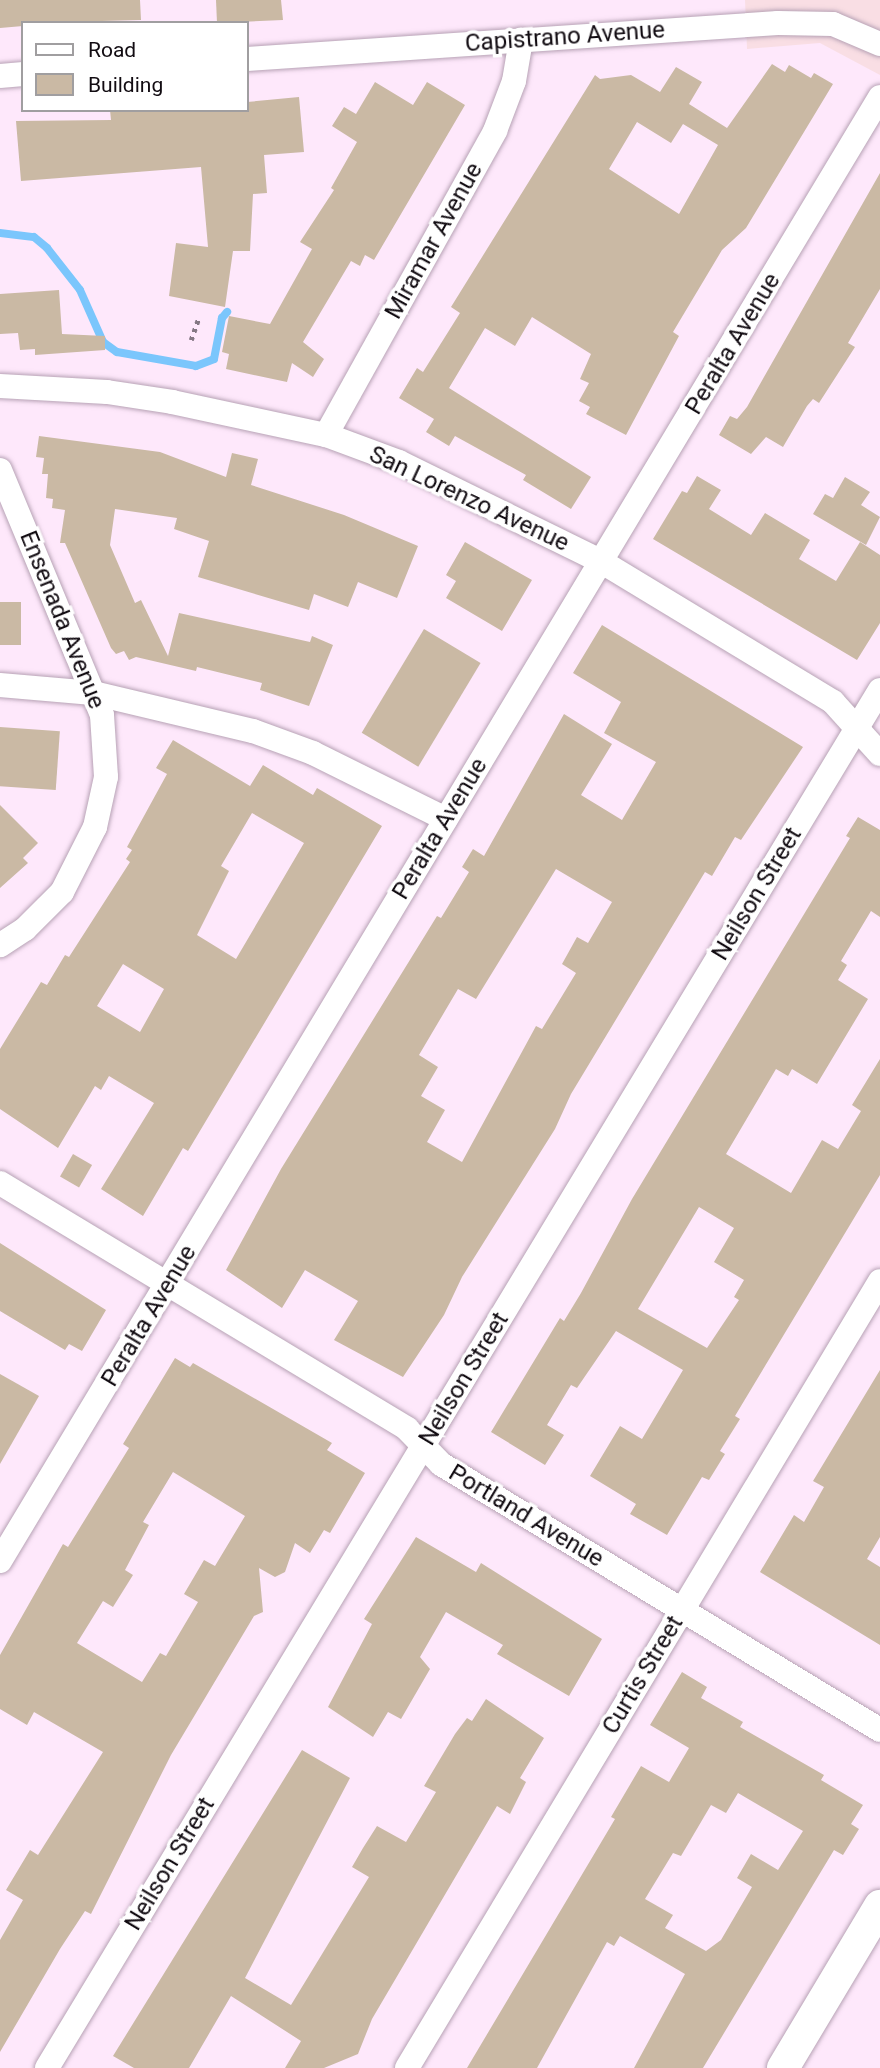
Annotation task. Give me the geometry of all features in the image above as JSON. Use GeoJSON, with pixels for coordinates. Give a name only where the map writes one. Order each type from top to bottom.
{"type":"FeatureCollection","features":[{"type":"Feature","properties":{"kind":"street","name":"Capistrano Avenue"},"geometry":{"type":"LineString","coordinates":[[248,59],[802,22],[834,23],[880,44]]}},
{"type":"Feature","properties":{"kind":"street","name":"Miramar Avenue"},"geometry":{"type":"LineString","coordinates":[[326,435],[495,131],[514,81],[521,40]]}},
{"type":"Feature","properties":{"kind":"street"},"geometry":{"type":"LineString","coordinates":[[0,76],[21,74]]}},
{"type":"Feature","properties":{"kind":"street","name":"Peralta Avenue"},"geometry":{"type":"LineString","coordinates":[[0,1561],[169,1285],[880,97]]}},
{"type":"Feature","properties":{"kind":"street","name":"San Lorenzo Avenue"},"geometry":{"type":"LineString","coordinates":[[0,386],[107,392],[326,435],[457,488],[602,562],[833,702],[880,754]]}},
{"type":"Feature","properties":{"kind":"street","name":"Ensenada Avenue"},"geometry":{"type":"LineString","coordinates":[[0,470],[102,715],[106,777],[95,827],[62,892],[25,929],[0,946]]}},
{"type":"Feature","properties":{"kind":"street"},"geometry":{"type":"LineString","coordinates":[[0,685],[93,693],[253,731],[313,753],[446,819]]}},
{"type":"Feature","properties":{"kind":"street","name":"Neilson Street"},"geometry":{"type":"LineString","coordinates":[[47,2068],[880,690]]}},
{"type":"Feature","properties":{"kind":"street","name":"Portland Avenue"},"geometry":{"type":"LineString","coordinates":[[0,1183],[407,1429],[441,1464],[880,1730]]}},
{"type":"Feature","properties":{"kind":"street","name":"Curtis Street"},"geometry":{"type":"LineString","coordinates":[[407,2068],[880,1281]]}},
{"type":"Feature","properties":{"kind":"street"},"geometry":{"type":"LineString","coordinates":[[783,2068],[880,1906]]}},
{"type":"Feature","properties":{"kind":"path"},"geometry":{"type":"LineString","coordinates":[[191,340],[199,317]]}},
{"type":"Feature","properties":{"kind":"shaded area"},"geometry":{"type":"Polygon","coordinates":[[[745,0],[880,0],[880,75],[820,43],[747,49],[745,0]]]}},
{"type":"Feature","properties":{"kind":"building"},"geometry":{"type":"Polygon","coordinates":[[[0,0],[140,0],[141,20],[21,21],[21,26],[0,28],[0,0]]]}},
{"type":"Feature","properties":{"kind":"building"},"geometry":{"type":"Polygon","coordinates":[[[216,0],[281,0],[283,20],[217,21],[216,0]]]}},
{"type":"Feature","properties":{"kind":"building"},"geometry":{"type":"Polygon","coordinates":[[[772,64],[785,72],[789,65],[811,78],[814,73],[833,84],[746,228],[722,250],[673,332],[679,336],[626,435],[586,414],[590,407],[579,401],[589,383],[580,379],[591,354],[532,317],[515,346],[485,328],[449,388],[591,477],[571,509],[523,480],[526,475],[455,436],[449,446],[426,432],[434,419],[399,398],[417,368],[423,372],[460,313],[451,307],[595,75],[600,79],[631,75],[660,92],[676,67],[702,82],[689,104],[727,128],[772,64]],[[637,122],[609,169],[679,214],[718,145],[683,124],[671,143],[637,122]]]}},
{"type":"Feature","properties":{"kind":"building"},"geometry":{"type":"Polygon","coordinates":[[[375,82],[413,105],[427,82],[465,105],[374,260],[365,255],[360,266],[351,261],[303,342],[324,359],[313,377],[292,363],[287,382],[226,369],[229,354],[222,352],[229,316],[270,324],[312,249],[300,242],[334,190],[331,188],[357,142],[332,126],[344,107],[356,114],[375,82]]]}},
{"type":"Feature","properties":{"kind":"building"},"geometry":{"type":"Polygon","coordinates":[[[299,97],[304,152],[264,155],[267,193],[253,194],[250,251],[233,251],[225,307],[169,296],[176,243],[208,247],[201,167],[21,181],[16,121],[111,120],[110,112],[248,112],[248,102],[299,97]]]}},
{"type":"Feature","properties":{"kind":"building"},"geometry":{"type":"Polygon","coordinates":[[[880,173],[880,289],[848,343],[855,347],[819,403],[813,399],[807,406],[783,447],[766,437],[751,454],[719,435],[730,416],[737,419],[747,407],[880,173]]]}},
{"type":"Feature","properties":{"kind":"building"},"geometry":{"type":"Polygon","coordinates":[[[59,290],[62,334],[105,336],[105,350],[35,355],[35,349],[20,350],[18,333],[0,334],[0,294],[59,290]]]}},
{"type":"Feature","properties":{"kind":"building"},"geometry":{"type":"Polygon","coordinates":[[[39,436],[160,452],[226,477],[232,453],[258,459],[251,485],[344,515],[418,546],[397,598],[358,582],[348,607],[314,594],[309,610],[198,577],[209,541],[174,529],[177,518],[115,509],[110,545],[135,603],[141,600],[168,656],[179,613],[310,642],[312,636],[333,645],[309,706],[260,690],[262,683],[197,667],[196,671],[136,657],[129,660],[124,651],[116,654],[111,648],[65,543],[60,543],[65,510],[52,508],[53,499],[46,498],[48,474],[42,474],[44,458],[36,457],[39,436]]]}},
{"type":"Feature","properties":{"kind":"building"},"geometry":{"type":"Polygon","coordinates":[[[697,476],[721,490],[709,509],[751,535],[765,513],[810,540],[799,559],[836,581],[860,542],[880,555],[880,623],[857,660],[653,539],[682,491],[687,493],[697,476]]]}},
{"type":"Feature","properties":{"kind":"building"},"geometry":{"type":"Polygon","coordinates":[[[845,477],[870,492],[861,505],[880,517],[866,545],[813,514],[825,494],[833,498],[845,477]]]}},
{"type":"Feature","properties":{"kind":"building"},"geometry":{"type":"Polygon","coordinates":[[[465,542],[532,580],[502,631],[446,598],[456,581],[446,575],[465,542]]]}},
{"type":"Feature","properties":{"kind":"building"},"geometry":{"type":"Polygon","coordinates":[[[0,602],[21,602],[21,645],[0,645],[0,602]]]}},
{"type":"Feature","properties":{"kind":"building"},"geometry":{"type":"Polygon","coordinates":[[[602,625],[803,747],[741,840],[735,837],[712,876],[705,872],[571,1094],[555,1129],[462,1277],[444,1315],[403,1377],[334,1340],[358,1301],[305,1270],[282,1308],[226,1270],[281,1169],[437,916],[441,918],[469,872],[462,867],[473,849],[484,856],[564,714],[612,744],[581,795],[622,820],[656,762],[604,733],[621,702],[573,673],[602,625]],[[556,869],[476,999],[458,989],[419,1055],[438,1067],[421,1096],[445,1110],[427,1142],[462,1162],[536,1026],[542,1029],[576,973],[562,964],[577,937],[588,943],[612,902],[556,869]]]}},
{"type":"Feature","properties":{"kind":"building"},"geometry":{"type":"Polygon","coordinates":[[[424,629],[481,663],[418,767],[362,733],[424,629]]]}},
{"type":"Feature","properties":{"kind":"building"},"geometry":{"type":"Polygon","coordinates":[[[0,727],[60,731],[56,790],[0,786],[0,727]]]}},
{"type":"Feature","properties":{"kind":"building"},"geometry":{"type":"Polygon","coordinates":[[[173,740],[250,786],[263,765],[313,795],[317,788],[382,826],[188,1151],[183,1148],[143,1216],[101,1189],[154,1103],[109,1076],[101,1090],[95,1086],[58,1148],[0,1109],[0,1049],[41,982],[47,985],[65,955],[69,957],[130,862],[126,859],[132,850],[127,847],[167,774],[156,768],[173,740]],[[252,813],[221,866],[229,871],[197,935],[236,959],[304,843],[252,813]],[[123,964],[97,1006],[140,1032],[164,989],[123,964]]]}},
{"type":"Feature","properties":{"kind":"building"},"geometry":{"type":"Polygon","coordinates":[[[0,805],[38,843],[23,858],[28,863],[0,888],[0,805]]]}},
{"type":"Feature","properties":{"kind":"building"},"geometry":{"type":"Polygon","coordinates":[[[858,817],[880,830],[880,917],[871,911],[841,961],[847,965],[838,980],[868,999],[817,1084],[792,1069],[788,1076],[776,1069],[726,1154],[791,1193],[822,1140],[838,1149],[861,1111],[852,1105],[880,1059],[880,1175],[735,1416],[740,1419],[720,1451],[725,1454],[709,1480],[702,1477],[667,1535],[630,1514],[636,1504],[590,1476],[620,1426],[642,1439],[683,1370],[616,1331],[577,1388],[571,1385],[547,1425],[564,1435],[545,1465],[491,1432],[560,1318],[564,1321],[581,1293],[632,1199],[850,838],[846,836],[858,817]],[[699,1207],[638,1309],[707,1348],[739,1300],[734,1297],[744,1280],[714,1262],[734,1228],[699,1207]]]}},
{"type":"Feature","properties":{"kind":"building"},"geometry":{"type":"Polygon","coordinates":[[[73,1154],[92,1165],[79,1188],[60,1177],[73,1154]]]}},
{"type":"Feature","properties":{"kind":"building"},"geometry":{"type":"Polygon","coordinates":[[[0,1243],[106,1310],[82,1351],[69,1344],[65,1350],[0,1311],[0,1243]]]}},
{"type":"Feature","properties":{"kind":"building"},"geometry":{"type":"Polygon","coordinates":[[[175,1358],[190,1367],[193,1363],[332,1443],[327,1450],[365,1473],[330,1533],[324,1530],[310,1553],[295,1543],[285,1572],[275,1577],[259,1568],[263,1612],[254,1616],[171,1755],[91,1914],[85,1911],[0,2052],[0,1940],[23,1900],[6,1890],[30,1850],[38,1855],[103,1752],[34,1712],[27,1725],[0,1709],[0,1655],[63,1544],[68,1547],[129,1448],[123,1444],[175,1358]],[[173,1472],[143,1522],[149,1525],[125,1570],[133,1575],[113,1607],[103,1601],[77,1643],[142,1682],[160,1653],[166,1656],[198,1602],[184,1594],[204,1560],[215,1566],[245,1516],[173,1472]]]}},
{"type":"Feature","properties":{"kind":"building"},"geometry":{"type":"Polygon","coordinates":[[[880,1370],[880,1537],[867,1559],[880,1567],[880,1645],[760,1572],[794,1515],[804,1522],[824,1487],[813,1481],[880,1370]]]}},
{"type":"Feature","properties":{"kind":"building"},"geometry":{"type":"Polygon","coordinates":[[[0,1374],[39,1396],[0,1464],[0,1374]]]}},
{"type":"Feature","properties":{"kind":"building"},"geometry":{"type":"Polygon","coordinates":[[[416,1537],[476,1572],[481,1563],[602,1639],[569,1696],[497,1654],[503,1645],[446,1612],[420,1657],[430,1669],[401,1719],[388,1712],[373,1737],[328,1707],[372,1624],[364,1619],[416,1537]]]}},
{"type":"Feature","properties":{"kind":"building"},"geometry":{"type":"Polygon","coordinates":[[[682,1672],[707,1687],[701,1698],[743,1722],[740,1727],[824,1775],[821,1780],[863,1805],[851,1824],[859,1829],[843,1855],[834,1850],[703,2068],[634,2068],[685,1974],[620,1936],[614,1946],[607,1942],[537,2068],[467,2068],[615,1819],[611,1817],[641,1766],[669,1782],[689,1748],[650,1725],[682,1672]],[[738,1793],[726,1813],[711,1805],[681,1856],[673,1853],[645,1899],[673,1915],[665,1928],[706,1951],[721,1940],[752,1887],[737,1878],[751,1854],[778,1870],[803,1831],[738,1793]]]}},
{"type":"Feature","properties":{"kind":"building"},"geometry":{"type":"Polygon","coordinates":[[[486,1699],[544,1738],[520,1778],[526,1782],[510,1814],[497,1806],[372,2019],[358,2054],[324,2068],[285,2068],[301,2041],[231,1996],[189,2068],[134,2068],[113,2056],[302,1750],[350,1778],[245,1978],[291,2005],[369,1877],[352,1867],[377,1826],[406,1842],[436,1792],[424,1786],[455,1734],[467,1718],[472,1721],[486,1699]]]}},
{"type":"Feature","properties":{"kind":"waterway"},"geometry":{"type":"LineString","coordinates":[[0,233],[34,237],[47,248],[80,290],[103,342],[117,352],[196,366],[214,359],[222,318],[227,312]]}}]}
